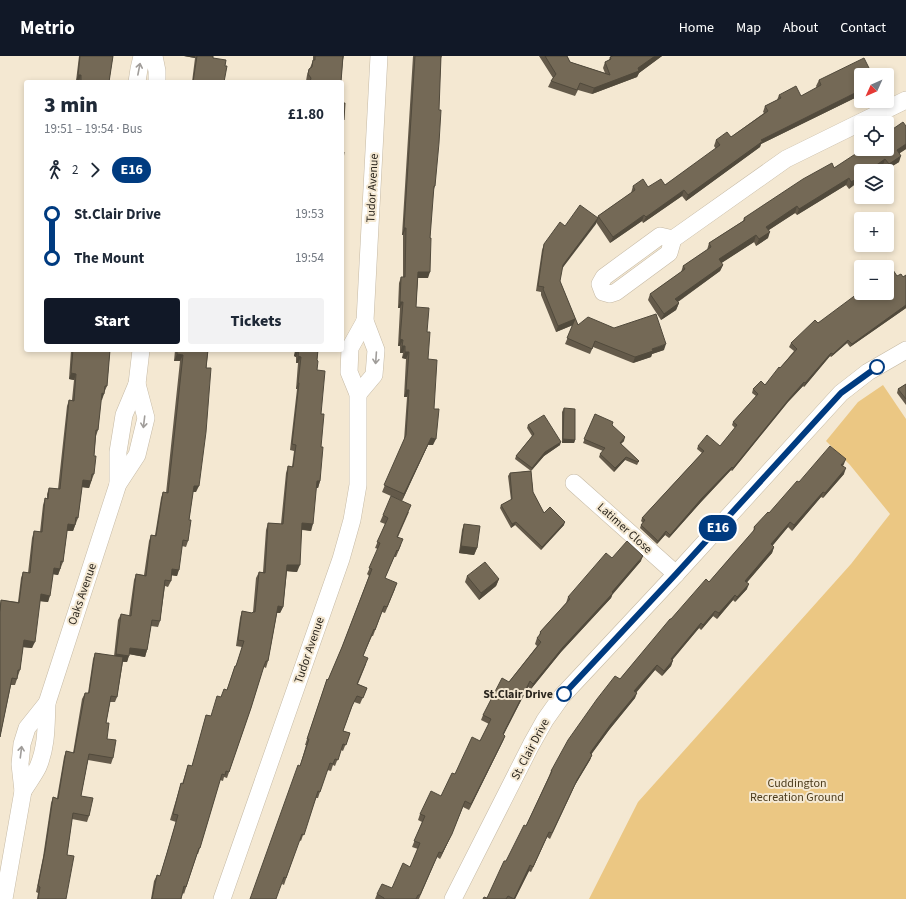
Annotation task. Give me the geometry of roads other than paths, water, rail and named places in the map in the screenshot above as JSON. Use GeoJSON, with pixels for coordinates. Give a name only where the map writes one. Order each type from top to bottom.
{"type":"FeatureCollection","features":[{"type":"Feature","properties":{"kind":"street"},"geometry":{"type":"LineString","coordinates":[[137,80],[142,56]]}},
{"type":"Feature","properties":{"kind":"street"},"geometry":{"type":"LineString","coordinates":[[154,56],[157,71],[156,80]]}},
{"type":"Feature","properties":{"kind":"street","name":"Tudor Avenue"},"geometry":{"type":"LineString","coordinates":[[358,394],[374,375],[376,350],[366,321],[379,56]]}},
{"type":"Feature","properties":{"kind":"street"},"geometry":{"type":"LineString","coordinates":[[673,239],[786,158],[906,100]]}},
{"type":"Feature","properties":{"kind":"street","name":"Tudor Avenue"},"geometry":{"type":"LineString","coordinates":[[222,899],[341,559],[352,520],[358,486],[358,394],[349,372],[350,348],[366,321]]}},
{"type":"Feature","properties":{"kind":"street","name":"St. Clair Drive"},"geometry":{"type":"LineString","coordinates":[[452,899],[545,720],[562,696],[676,574],[841,393],[868,372],[906,350]]}},
{"type":"Feature","properties":{"kind":"street","name":"Oaks Avenue"},"geometry":{"type":"LineString","coordinates":[[4,899],[23,791],[20,764],[22,744],[28,728],[47,703],[118,484],[137,455],[146,418],[137,384],[141,352]]}},
{"type":"Feature","properties":{"kind":"street","name":"Latimer Close"},"geometry":{"type":"LineString","coordinates":[[574,483],[676,574]]}},
{"type":"Feature","properties":{"kind":"place","name":"St.Clair Drive"},"geometry":{"type":"Point","coordinates":[564,694]}},
{"type":"Feature","properties":{"kind":"park label","name":"Cuddington Recreation Ground"},"geometry":{"type":"Point","coordinates":[797,790]}}]}
